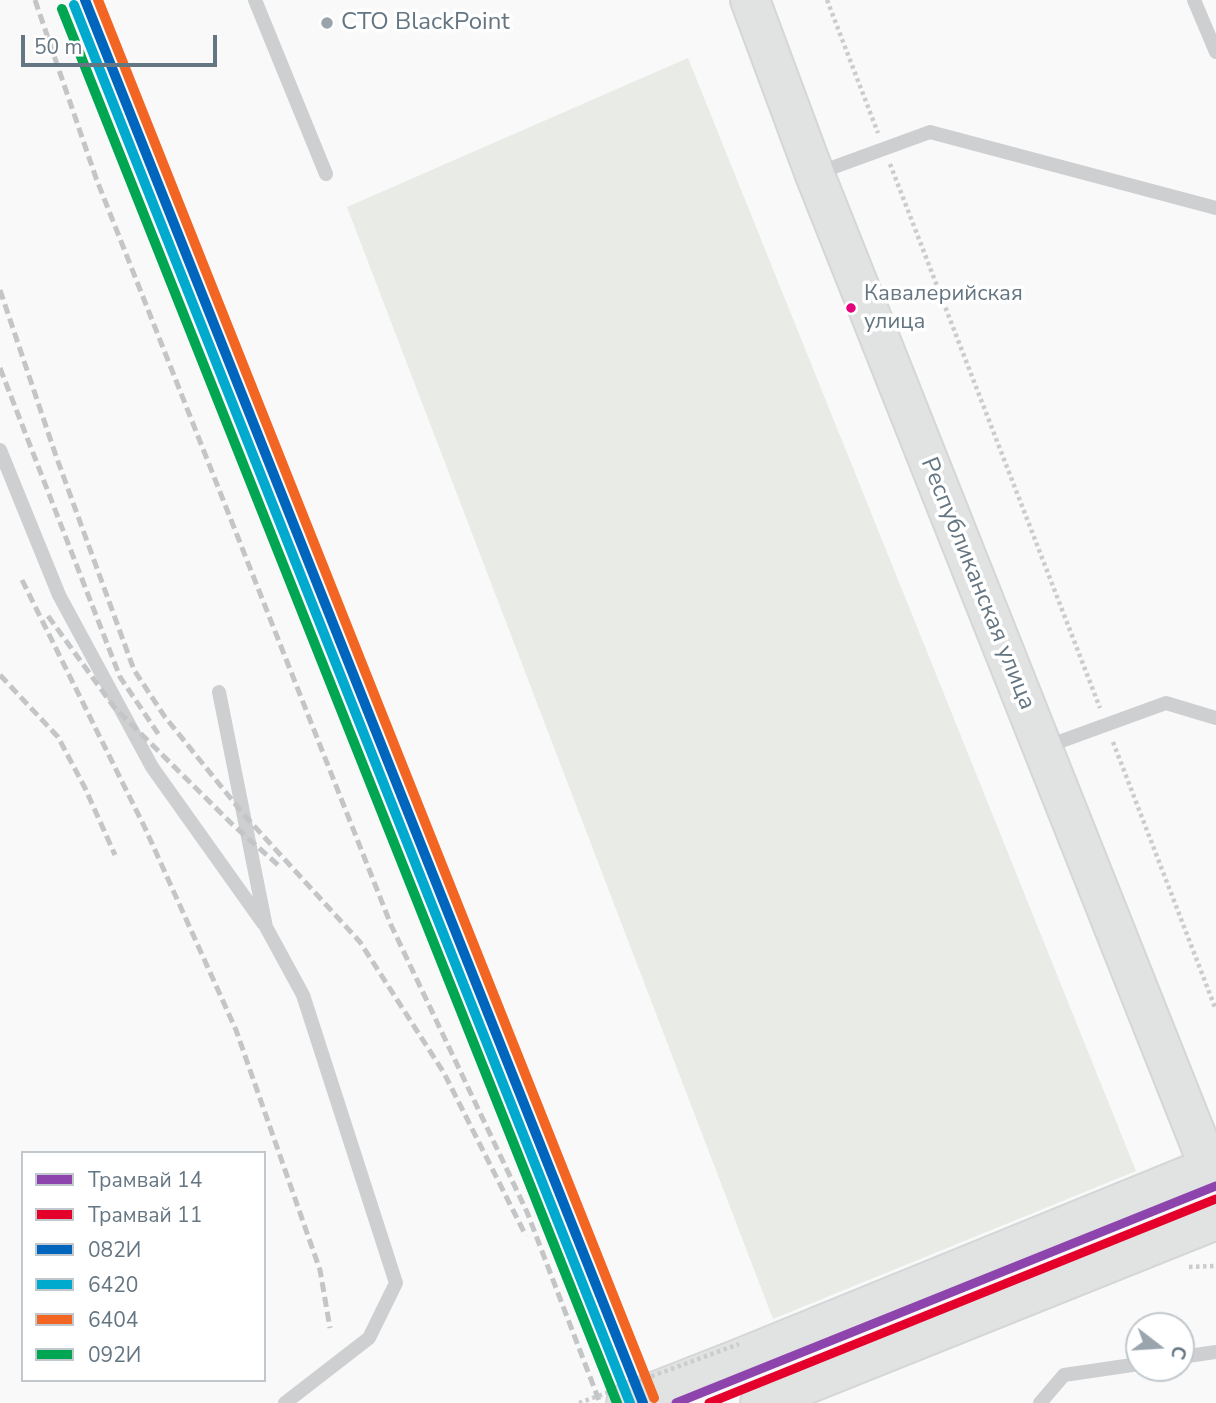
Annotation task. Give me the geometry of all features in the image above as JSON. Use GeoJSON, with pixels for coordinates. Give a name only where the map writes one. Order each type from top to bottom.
{"type":"FeatureCollection","features":[{"type":"Feature","properties":{"kind":"main road","name":"Республиканская улица"},"geometry":{"type":"LineString","coordinates":[[750,0],[815,175],[1042,748],[1213,1165]]}},
{"type":"Feature","properties":{"kind":"main road"},"geometry":{"type":"LineString","coordinates":[[626,1403],[741,1351],[1213,1165]]}},
{"type":"Feature","properties":{"kind":"main road"},"geometry":{"type":"LineString","coordinates":[[761,1403],[1216,1220]]}},
{"type":"Feature","properties":{"kind":"lane"},"geometry":{"type":"LineString","coordinates":[[255,0],[326,174]]}},
{"type":"Feature","properties":{"kind":"lane"},"geometry":{"type":"LineString","coordinates":[[1194,0],[1216,52]]}},
{"type":"Feature","properties":{"kind":"lane"},"geometry":{"type":"LineString","coordinates":[[815,175],[930,132],[1216,208]]}},
{"type":"Feature","properties":{"kind":"lane"},"geometry":{"type":"LineString","coordinates":[[0,450],[59,596],[152,767],[266,928],[303,995],[396,1283],[369,1338],[285,1403]]}},
{"type":"Feature","properties":{"kind":"lane"},"geometry":{"type":"LineString","coordinates":[[219,692],[266,928]]}},
{"type":"Feature","properties":{"kind":"lane"},"geometry":{"type":"LineString","coordinates":[[1042,748],[1166,703],[1216,718]]}},
{"type":"Feature","properties":{"kind":"lane"},"geometry":{"type":"LineString","coordinates":[[1195,1355],[1216,1352]]}},
{"type":"Feature","properties":{"kind":"lane"},"geometry":{"type":"LineString","coordinates":[[1040,1403],[1064,1375],[1125,1365]]}},
{"type":"Feature","properties":{"kind":"path"},"geometry":{"type":"LineString","coordinates":[[827,0],[882,142]]}},
{"type":"Feature","properties":{"kind":"path"},"geometry":{"type":"LineString","coordinates":[[887,155],[1101,712]]}},
{"type":"Feature","properties":{"kind":"path"},"geometry":{"type":"LineString","coordinates":[[1111,738],[1216,1010]]}},
{"type":"Feature","properties":{"kind":"path"},"geometry":{"type":"LineString","coordinates":[[579,1403],[741,1351]]}},
{"type":"Feature","properties":{"kind":"shaded area"},"geometry":{"type":"Polygon","coordinates":[[[688,58],[1136,1171],[773,1319],[347,207],[688,58]]]}},
{"type":"Feature","properties":{"kind":"railway"},"geometry":{"type":"LineString","coordinates":[[35,0],[96,178],[391,925],[527,1212],[600,1403]]}},
{"type":"Feature","properties":{"kind":"railway"},"geometry":{"type":"LineString","coordinates":[[0,290],[56,456],[134,670],[165,717],[245,816],[360,942],[444,1073],[526,1236]]}},
{"type":"Feature","properties":{"kind":"railway"},"geometry":{"type":"LineString","coordinates":[[0,368],[120,677],[159,735]]}},
{"type":"Feature","properties":{"kind":"railway"},"geometry":{"type":"LineString","coordinates":[[22,580],[145,828],[236,1030],[320,1270],[330,1328]]}},
{"type":"Feature","properties":{"kind":"railway"},"geometry":{"type":"LineString","coordinates":[[48,616],[114,707],[232,824],[278,865]]}},
{"type":"Feature","properties":{"kind":"railway"},"geometry":{"type":"LineString","coordinates":[[0,675],[58,737],[85,788],[115,855]]}},
{"type":"Feature","properties":{"kind":"tram line","name":"14"},"geometry":{"type":"LineString","coordinates":[[676,1403],[1216,1186]]}},
{"type":"Feature","properties":{"kind":"tram line","name":"11"},"geometry":{"type":"LineString","coordinates":[[709,1403],[1216,1199]]}},
{"type":"Feature","properties":{"kind":"transit line","name":"082И"},"geometry":{"type":"LineString","coordinates":[[85,0],[643,1403]]}},
{"type":"Feature","properties":{"kind":"transit line","name":"6404"},"geometry":{"type":"LineString","coordinates":[[98,0],[654,1398]]}},
{"type":"Feature","properties":{"kind":"transit line","name":"6420"},"geometry":{"type":"LineString","coordinates":[[74,5],[630,1403]]}},
{"type":"Feature","properties":{"kind":"transit line","name":"092И"},"geometry":{"type":"LineString","coordinates":[[62,9],[617,1403]]}},
{"type":"Feature","properties":{"kind":"place","name":"СТО BlackPoint"},"geometry":{"type":"Point","coordinates":[327,23]}},
{"type":"Feature","properties":{"kind":"place","name":"Кавалерийская улица"},"geometry":{"type":"Point","coordinates":[851,308]}}]}
